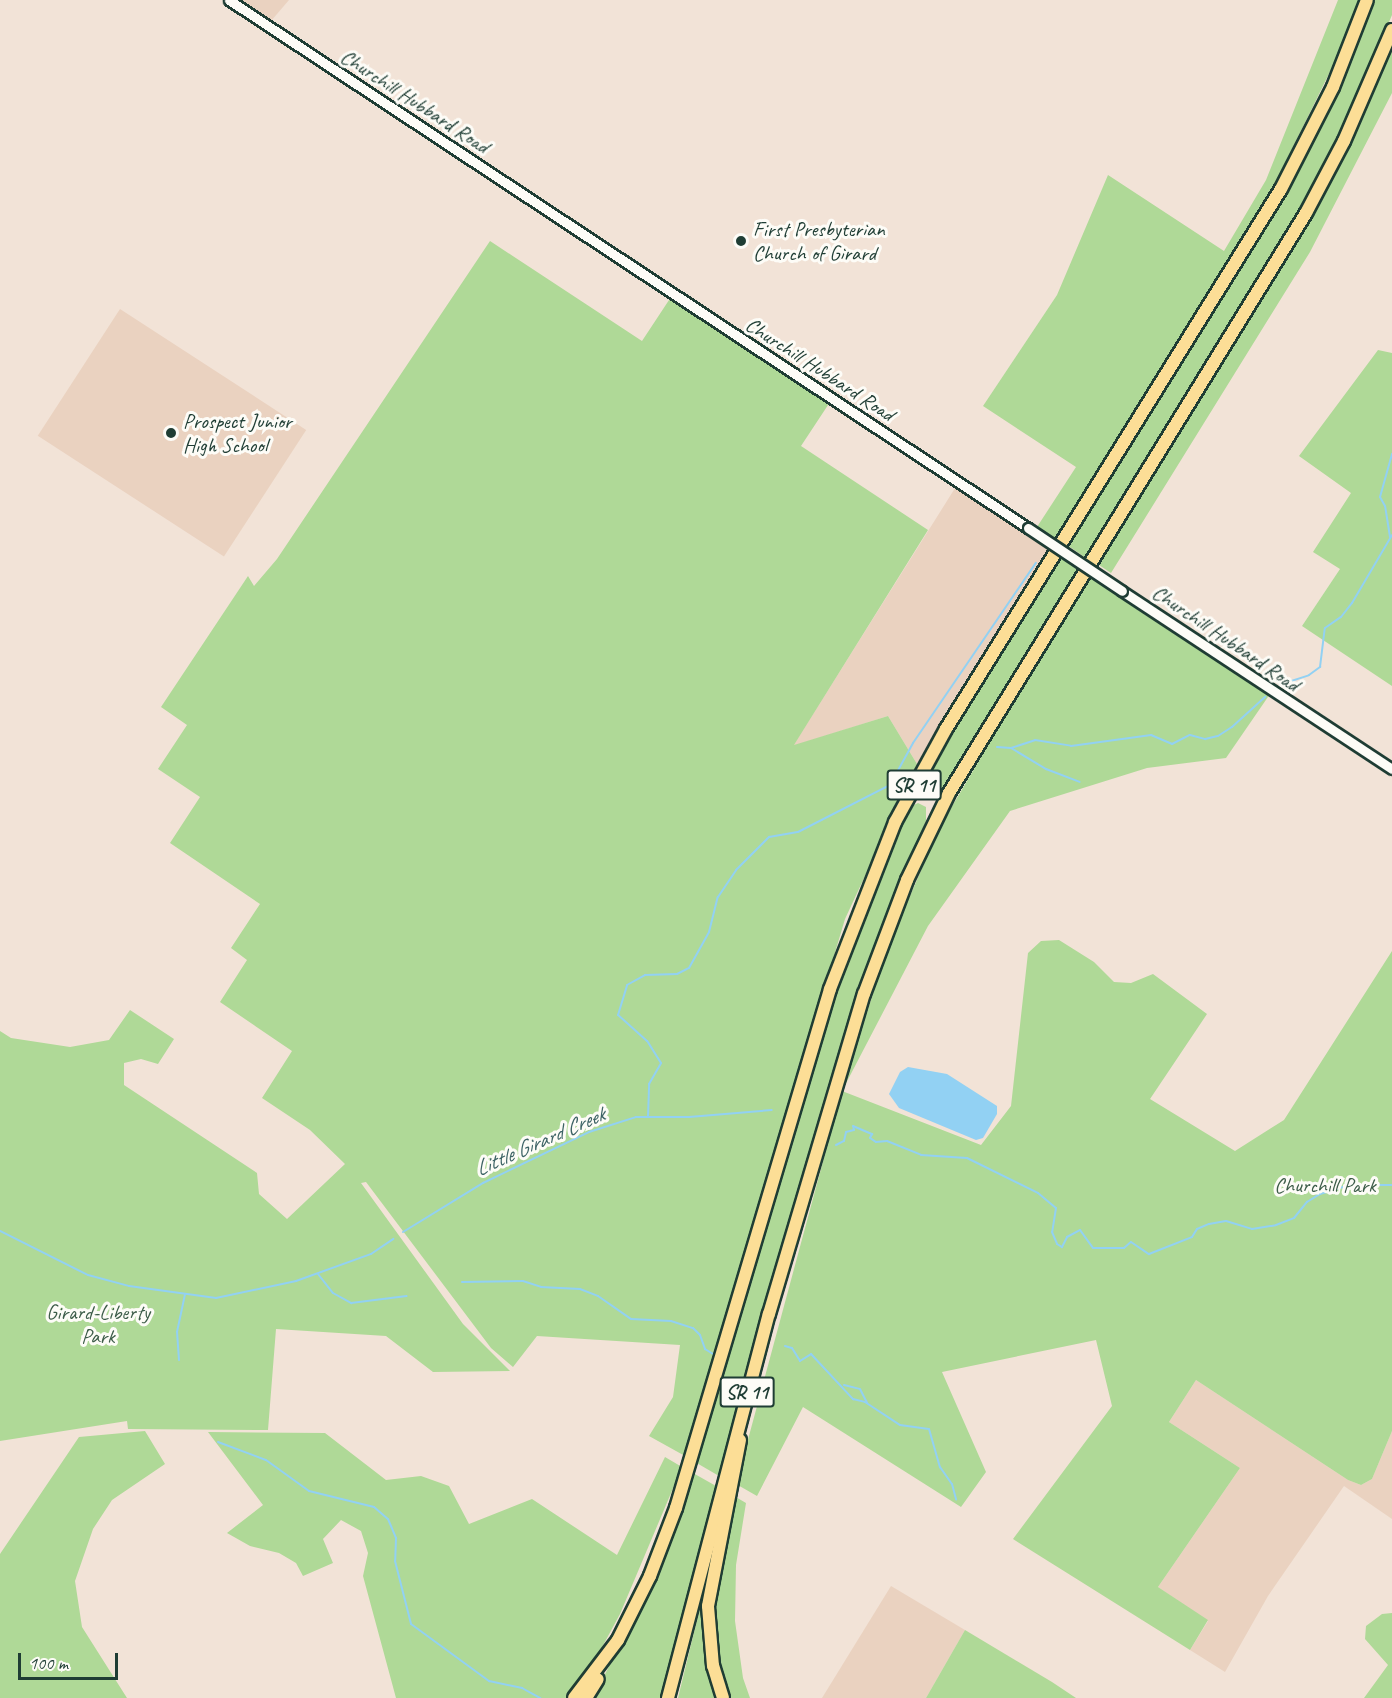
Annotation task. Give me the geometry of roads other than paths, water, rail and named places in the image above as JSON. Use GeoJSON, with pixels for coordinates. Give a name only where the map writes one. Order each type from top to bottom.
{"type":"FeatureCollection","features":[{"type":"Feature","properties":{"kind":"highway","name":"SR 11"},"geometry":{"type":"LineString","coordinates":[[574,1698],[618,1640],[650,1576],[679,1500],[835,973],[895,822],[946,729],[1276,197],[1328,96],[1367,0]]}},
{"type":"Feature","properties":{"kind":"highway","name":"SR 11"},"geometry":{"type":"LineString","coordinates":[[668,1698],[744,1403],[874,965],[938,814],[1306,213],[1344,141],[1392,30]]}},
{"type":"Feature","properties":{"kind":"highway"},"geometry":{"type":"LineString","coordinates":[[723,1698],[713,1666],[708,1606],[738,1457],[744,1403]]}},
{"type":"Feature","properties":{"kind":"highway"},"geometry":{"type":"LineString","coordinates":[[586,1698],[618,1640]]}},
{"type":"Feature","properties":{"kind":"highway"},"geometry":{"type":"LineString","coordinates":[[674,1698],[682,1649]]}},
{"type":"Feature","properties":{"kind":"main road","name":"Churchill Hubbard Road"},"geometry":{"type":"LineString","coordinates":[[229,0],[1392,769]]}},
{"type":"Feature","properties":{"kind":"water"},"geometry":{"type":"Polygon","coordinates":[[[908,1067],[947,1074],[997,1106],[997,1114],[983,1138],[976,1140],[899,1108],[889,1094],[900,1072],[908,1067]]]}},
{"type":"Feature","properties":{"kind":"waterway"},"geometry":{"type":"LineString","coordinates":[[1390,537],[1385,506],[1380,497],[1392,454]]}},
{"type":"Feature","properties":{"kind":"waterway"},"geometry":{"type":"LineString","coordinates":[[1282,684],[1309,675],[1320,667],[1325,628],[1341,617],[1352,603],[1392,535]]}},
{"type":"Feature","properties":{"kind":"waterway"},"geometry":{"type":"LineString","coordinates":[[648,1117],[649,1084],[661,1063],[647,1041],[618,1015],[627,985],[645,975],[677,974],[689,968],[709,932],[718,897],[736,870],[769,837],[798,832],[890,785],[913,743],[1036,563]]}},
{"type":"Feature","properties":{"kind":"waterway"},"geometry":{"type":"LineString","coordinates":[[997,747],[1011,748],[1035,740],[1071,746],[1151,735],[1172,744],[1190,735],[1205,739],[1218,736],[1232,727],[1265,697]]}},
{"type":"Feature","properties":{"kind":"waterway"},"geometry":{"type":"LineString","coordinates":[[1011,748],[1046,769],[1080,782]]}},
{"type":"Feature","properties":{"kind":"waterway","name":"Little Girard Creek"},"geometry":{"type":"LineString","coordinates":[[403,1232],[483,1183],[589,1132],[636,1117],[689,1117],[772,1110]]}},
{"type":"Feature","properties":{"kind":"waterway","name":"Little Girard Creek"},"geometry":{"type":"LineString","coordinates":[[836,1145],[844,1141],[846,1132],[854,1130],[853,1126],[872,1134],[870,1138],[876,1142],[887,1141],[921,1155],[967,1158],[1038,1193],[1056,1208],[1052,1232],[1057,1244],[1062,1247],[1067,1237],[1080,1230],[1093,1248],[1124,1248],[1131,1242],[1149,1254],[1192,1237],[1197,1229],[1209,1224],[1226,1221],[1252,1229],[1276,1225],[1294,1218],[1307,1202],[1320,1194],[1349,1185],[1392,1185]]}},
{"type":"Feature","properties":{"kind":"waterway","name":"Little Girard Creek"},"geometry":{"type":"LineString","coordinates":[[0,1231],[88,1275],[129,1286],[216,1298],[296,1281],[371,1254],[393,1239]]}},
{"type":"Feature","properties":{"kind":"waterway"},"geometry":{"type":"LineString","coordinates":[[318,1274],[333,1293],[351,1303],[407,1296]]}},
{"type":"Feature","properties":{"kind":"waterway"},"geometry":{"type":"LineString","coordinates":[[462,1282],[523,1281],[541,1287],[580,1289],[598,1296],[631,1319],[671,1321],[693,1328],[700,1335],[705,1349],[713,1354]]}},
{"type":"Feature","properties":{"kind":"waterway"},"geometry":{"type":"LineString","coordinates":[[179,1360],[177,1332],[185,1295]]}},
{"type":"Feature","properties":{"kind":"waterway"},"geometry":{"type":"LineString","coordinates":[[785,1346],[792,1348],[800,1361],[811,1354],[853,1399],[865,1402],[900,1425],[929,1429],[940,1467],[952,1484],[956,1499]]}},
{"type":"Feature","properties":{"kind":"waterway"},"geometry":{"type":"LineString","coordinates":[[844,1385],[860,1389],[867,1403]]}},
{"type":"Feature","properties":{"kind":"waterway"},"geometry":{"type":"LineString","coordinates":[[218,1442],[266,1460],[309,1491],[374,1507],[388,1519],[396,1538],[395,1561],[411,1624],[489,1681],[522,1688],[540,1698]]}},
{"type":"Feature","properties":{"kind":"place","name":"First Presbyterian Church of Girard"},"geometry":{"type":"Point","coordinates":[741,241]}},
{"type":"Feature","properties":{"kind":"place","name":"Prospect Junior High School"},"geometry":{"type":"Point","coordinates":[171,433]}},
{"type":"Feature","properties":{"kind":"park label","name":"Churchill Park"},"geometry":{"type":"Point","coordinates":[1325,1185]}},
{"type":"Feature","properties":{"kind":"park label","name":"Girard-Liberty Park"},"geometry":{"type":"Point","coordinates":[98,1324]}}]}
